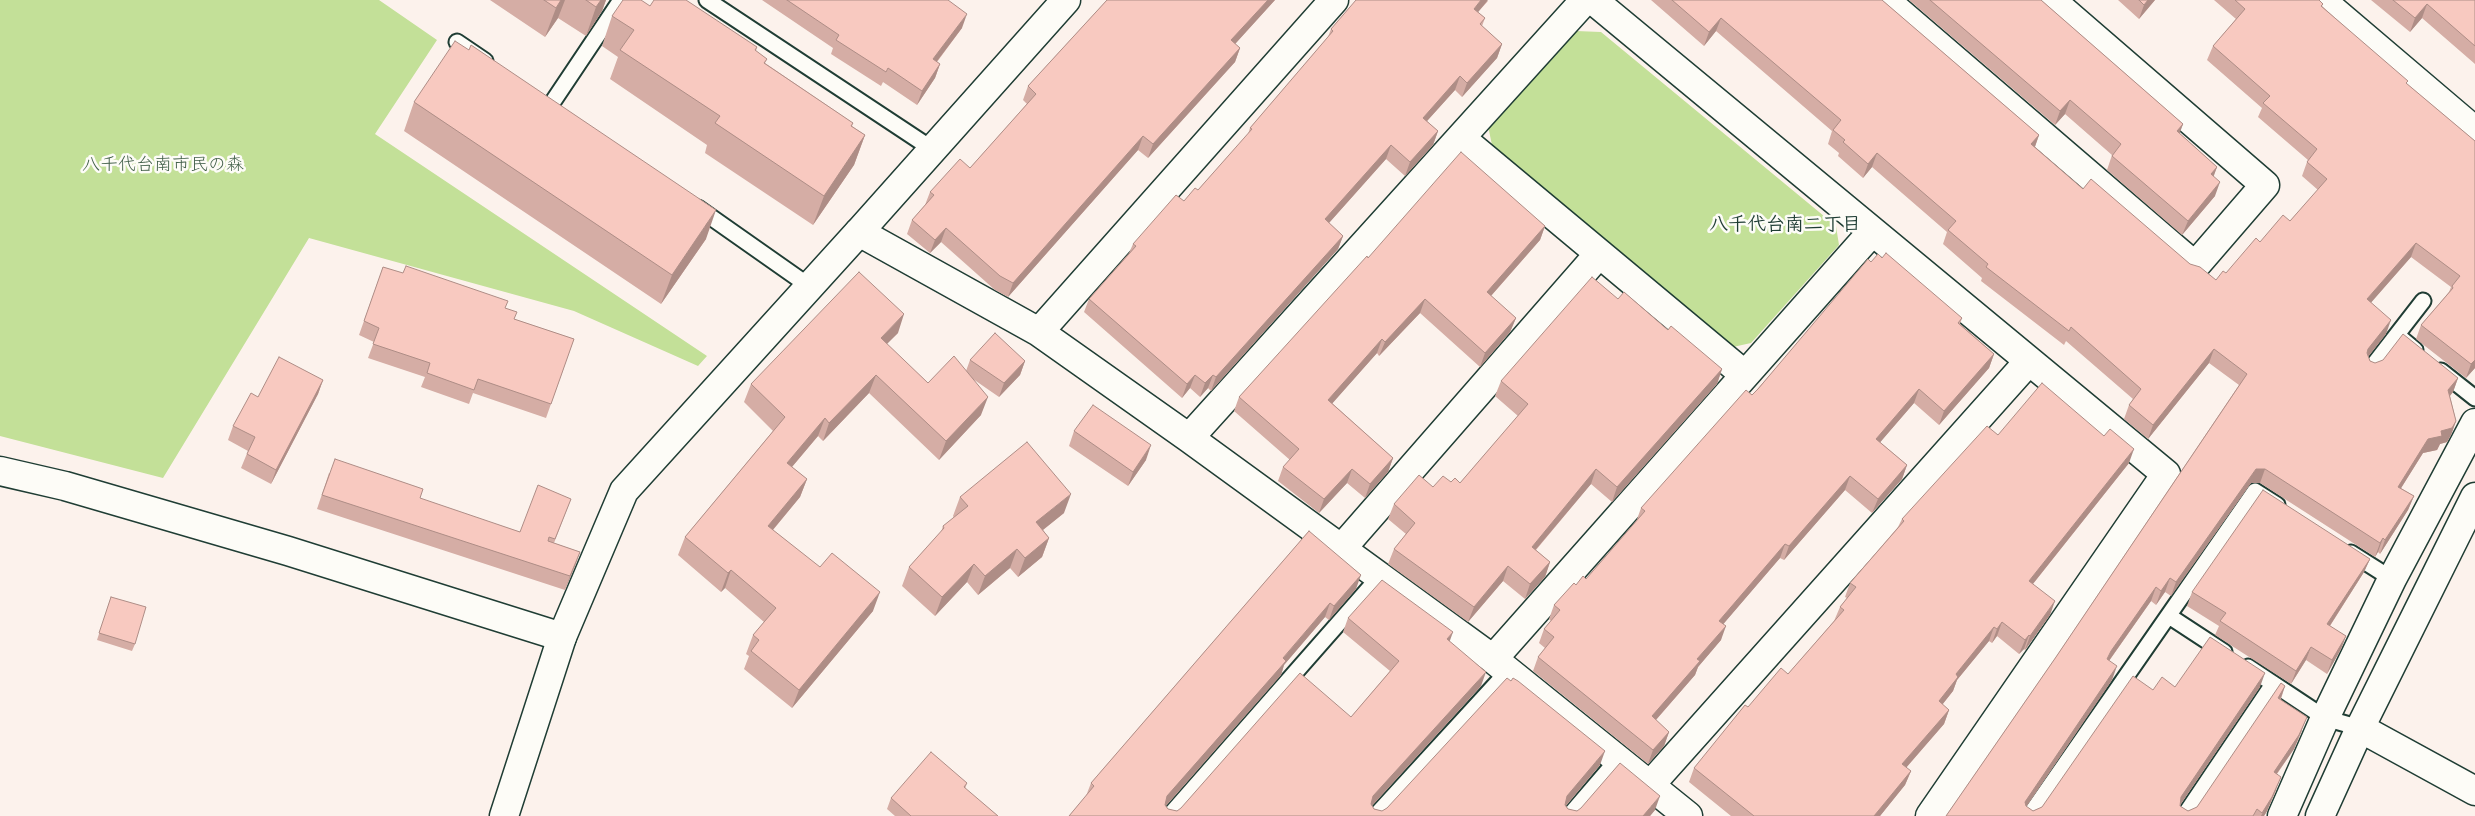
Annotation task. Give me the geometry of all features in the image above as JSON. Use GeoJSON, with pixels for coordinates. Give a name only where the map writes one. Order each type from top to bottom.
{"type":"FeatureCollection","features":[{"type":"Feature","properties":{"kind":"street"},"geometry":{"type":"LineString","coordinates":[[504,816],[562,638],[624,491],[1066,0]]}},
{"type":"Feature","properties":{"kind":"street"},"geometry":{"type":"LineString","coordinates":[[1039,332],[1334,0]]}},
{"type":"Feature","properties":{"kind":"street"},"geometry":{"type":"LineString","coordinates":[[1189,438],[1462,139],[1585,0]]}},
{"type":"Feature","properties":{"kind":"street"},"geometry":{"type":"LineString","coordinates":[[1593,0],[2166,474],[1930,816]]}},
{"type":"Feature","properties":{"kind":"street"},"geometry":{"type":"LineString","coordinates":[[1885,0],[2195,266],[2265,185],[2051,0]]}},
{"type":"Feature","properties":{"kind":"street"},"geometry":{"type":"LineString","coordinates":[[2321,0],[2475,131]]}},
{"type":"Feature","properties":{"kind":"street"},"geometry":{"type":"LineString","coordinates":[[1462,139],[1745,376]]}},
{"type":"Feature","properties":{"kind":"street"},"geometry":{"type":"LineString","coordinates":[[859,232],[1039,332],[1342,548],[1501,665],[1651,784],[1674,807],[1688,816]]}},
{"type":"Feature","properties":{"kind":"street"},"geometry":{"type":"LineString","coordinates":[[1501,665],[1745,376],[1872,232]]}},
{"type":"Feature","properties":{"kind":"street"},"geometry":{"type":"LineString","coordinates":[[1342,548],[1599,254]]}},
{"type":"Feature","properties":{"kind":"street"},"geometry":{"type":"LineString","coordinates":[[1651,784],[2029,361]]}},
{"type":"Feature","properties":{"kind":"street"},"geometry":{"type":"LineString","coordinates":[[2282,816],[2325,718],[2392,579],[2475,423]]}},
{"type":"Feature","properties":{"kind":"street"},"geometry":{"type":"LineString","coordinates":[[0,470],[65,486],[288,551],[562,638]]}},
{"type":"Feature","properties":{"kind":"street"},"geometry":{"type":"LineString","coordinates":[[2320,816],[2360,728],[2475,497]]}},
{"type":"Feature","properties":{"kind":"street"},"geometry":{"type":"LineString","coordinates":[[2360,728],[2475,791]]}},
{"type":"Feature","properties":{"kind":"lane"},"geometry":{"type":"LineString","coordinates":[[550,106],[621,0]]}},
{"type":"Feature","properties":{"kind":"lane"},"geometry":{"type":"LineString","coordinates":[[706,0],[932,150]]}},
{"type":"Feature","properties":{"kind":"lane"},"geometry":{"type":"LineString","coordinates":[[457,42],[496,68]]}},
{"type":"Feature","properties":{"kind":"lane"},"geometry":{"type":"LineString","coordinates":[[535,95],[566,117]]}},
{"type":"Feature","properties":{"kind":"lane"},"geometry":{"type":"LineString","coordinates":[[685,200],[809,286]]}},
{"type":"Feature","properties":{"kind":"lane"},"geometry":{"type":"LineString","coordinates":[[2371,368],[2423,301]]}},
{"type":"Feature","properties":{"kind":"lane"},"geometry":{"type":"LineString","coordinates":[[2397,336],[2475,398]]}},
{"type":"Feature","properties":{"kind":"lane"},"geometry":{"type":"LineString","coordinates":[[2029,816],[2255,491],[2288,512]]}},
{"type":"Feature","properties":{"kind":"lane"},"geometry":{"type":"LineString","coordinates":[[2336,543],[2392,579]]}},
{"type":"Feature","properties":{"kind":"lane"},"geometry":{"type":"LineString","coordinates":[[1169,816],[1380,576]]}},
{"type":"Feature","properties":{"kind":"lane"},"geometry":{"type":"LineString","coordinates":[[2169,616],[2325,718],[2360,728]]}},
{"type":"Feature","properties":{"kind":"lane"},"geometry":{"type":"LineString","coordinates":[[1375,816],[1501,665]]}},
{"type":"Feature","properties":{"kind":"lane"},"geometry":{"type":"LineString","coordinates":[[2184,816],[2273,684]]}},
{"type":"Feature","properties":{"kind":"lane"},"geometry":{"type":"LineString","coordinates":[[1569,816],[1618,759]]}},
{"type":"Feature","properties":{"kind":"green space","name":"八千代台南市民の森"},"geometry":{"type":"Polygon","coordinates":[[[0,0],[379,0],[437,40],[375,134],[707,356],[698,366],[574,311],[309,238],[163,478],[0,436],[0,0]]]}},
{"type":"Feature","properties":{"kind":"green space"},"geometry":{"type":"Polygon","coordinates":[[[1576,31],[1601,32],[1836,226],[1839,245],[1751,343],[1733,347],[1492,145],[1488,126],[1576,31]]]}},
{"type":"Feature","properties":{"kind":"building"},"geometry":{"type":"Polygon","coordinates":[[[544,0],[561,0],[556,8],[544,0]]]}},
{"type":"Feature","properties":{"kind":"building"},"geometry":{"type":"Polygon","coordinates":[[[586,0],[601,0],[596,7],[586,0]]]}},
{"type":"Feature","properties":{"kind":"building"},"geometry":{"type":"Polygon","coordinates":[[[623,0],[641,0],[650,6],[654,0],[686,0],[757,47],[755,50],[767,59],[764,63],[853,123],[851,126],[865,135],[824,196],[715,123],[720,116],[620,50],[634,30],[612,16],[623,0]]]}},
{"type":"Feature","properties":{"kind":"building"},"geometry":{"type":"Polygon","coordinates":[[[787,0],[948,0],[967,14],[933,59],[940,64],[922,91],[888,68],[886,72],[836,40],[839,35],[787,0]]]}},
{"type":"Feature","properties":{"kind":"building"},"geometry":{"type":"Polygon","coordinates":[[[1107,0],[1268,0],[1231,40],[1240,48],[1153,144],[1143,136],[1013,283],[1000,276],[946,228],[935,240],[912,220],[934,195],[930,192],[960,159],[970,168],[1036,94],[1028,86],[1107,0]]]}},
{"type":"Feature","properties":{"kind":"building"},"geometry":{"type":"Polygon","coordinates":[[[1356,0],[1481,0],[1474,9],[1485,18],[1480,24],[1502,44],[1467,83],[1460,76],[1423,118],[1438,131],[1410,162],[1391,145],[1325,219],[1343,236],[1216,377],[1213,375],[1205,383],[1195,375],[1187,384],[1089,299],[1136,246],[1133,244],[1176,195],[1184,201],[1195,188],[1198,190],[1252,129],[1250,128],[1333,31],[1331,29],[1356,0]]]}},
{"type":"Feature","properties":{"kind":"building"},"geometry":{"type":"Polygon","coordinates":[[[1672,0],[1882,0],[2039,135],[2031,144],[2083,189],[2091,179],[2190,264],[2200,267],[2216,280],[2223,271],[2226,273],[2256,238],[2260,242],[2283,215],[2290,221],[2327,179],[2307,162],[2317,149],[2263,103],[2270,96],[2213,46],[2245,9],[2235,0],[2319,0],[2323,4],[2321,6],[2408,81],[2406,83],[2475,141],[2475,360],[2471,364],[2421,325],[2453,288],[2452,286],[2460,276],[2416,243],[2367,299],[2391,320],[2368,349],[2367,353],[2370,361],[2375,363],[2383,360],[2403,334],[2458,378],[2448,390],[2456,421],[2452,428],[2441,431],[2442,436],[2428,439],[2398,487],[2414,496],[2385,540],[2383,538],[2380,543],[2265,469],[2256,469],[2176,582],[2170,578],[2161,591],[2156,587],[2111,651],[2107,659],[2117,666],[2025,802],[2026,806],[2033,811],[2042,807],[2133,676],[2153,690],[2162,677],[2175,687],[2210,637],[2265,673],[2181,797],[2180,806],[2188,811],[2197,807],[2281,683],[2285,686],[2278,698],[2307,717],[2299,735],[2274,772],[2281,777],[2262,813],[2257,809],[2253,816],[1946,816],[2247,374],[2214,349],[2153,425],[2129,405],[2141,389],[2071,327],[2069,331],[1986,267],[1988,264],[1948,230],[1956,221],[1877,153],[1868,164],[1843,142],[1845,140],[1833,130],[1841,120],[1721,18],[1709,32],[1672,0]]]}},
{"type":"Feature","properties":{"kind":"building"},"geometry":{"type":"Polygon","coordinates":[[[1930,0],[2041,0],[2183,124],[2177,131],[2217,167],[2211,174],[2220,182],[2188,221],[2112,156],[2121,144],[2070,100],[2060,111],[1930,0]]]}},
{"type":"Feature","properties":{"kind":"building"},"geometry":{"type":"Polygon","coordinates":[[[2139,0],[2148,0],[2144,5],[2139,0]]]}},
{"type":"Feature","properties":{"kind":"building"},"geometry":{"type":"Polygon","coordinates":[[[2393,0],[2475,0],[2475,46],[2427,4],[2415,18],[2393,0]]]}},
{"type":"Feature","properties":{"kind":"building"},"geometry":{"type":"Polygon","coordinates":[[[455,41],[469,50],[471,45],[716,210],[672,275],[414,102],[455,41]]]}},
{"type":"Feature","properties":{"kind":"building"},"geometry":{"type":"Polygon","coordinates":[[[1461,152],[1545,226],[1487,292],[1516,318],[1485,353],[1425,299],[1385,342],[1382,339],[1328,400],[1393,458],[1370,484],[1352,469],[1324,499],[1283,467],[1299,449],[1239,397],[1367,256],[1368,258],[1461,152]]]}},
{"type":"Feature","properties":{"kind":"building"},"geometry":{"type":"Polygon","coordinates":[[[1886,253],[1962,318],[1958,323],[1994,354],[1944,411],[1919,389],[1876,439],[1907,465],[1878,499],[1850,476],[1789,546],[1785,544],[1719,621],[1726,626],[1697,659],[1700,661],[1652,716],[1669,732],[1653,750],[1538,657],[1554,637],[1544,629],[1560,610],[1554,605],[1574,583],[1576,585],[1583,576],[1586,579],[1645,511],[1641,508],[1746,390],[1752,395],[1758,389],[1868,259],[1871,262],[1878,254],[1882,258],[1886,253]]]}},
{"type":"Feature","properties":{"kind":"building"},"geometry":{"type":"Polygon","coordinates":[[[406,266],[508,301],[505,308],[517,312],[514,319],[574,339],[551,404],[478,379],[474,390],[427,373],[430,363],[373,344],[379,328],[364,321],[383,267],[403,273],[406,266]]]}},
{"type":"Feature","properties":{"kind":"building"},"geometry":{"type":"Polygon","coordinates":[[[859,272],[904,314],[881,338],[928,383],[954,356],[988,397],[946,441],[876,375],[829,423],[825,418],[787,463],[807,479],[768,526],[820,567],[832,553],[880,592],[799,690],[751,651],[759,640],[753,635],[776,608],[731,570],[728,573],[685,537],[785,417],[751,384],[859,272]]]}},
{"type":"Feature","properties":{"kind":"building"},"geometry":{"type":"Polygon","coordinates":[[[1592,277],[1618,299],[1624,292],[1668,330],[1671,326],[1722,369],[1617,487],[1596,469],[1532,547],[1550,562],[1530,584],[1508,566],[1474,607],[1394,549],[1415,523],[1394,504],[1419,475],[1433,487],[1443,476],[1451,482],[1455,478],[1460,483],[1528,404],[1501,381],[1592,277]]]}},
{"type":"Feature","properties":{"kind":"building"},"geometry":{"type":"Polygon","coordinates":[[[995,333],[1025,361],[1004,383],[970,360],[995,333]]]}},
{"type":"Feature","properties":{"kind":"building"},"geometry":{"type":"Polygon","coordinates":[[[279,357],[323,380],[276,470],[247,454],[255,437],[233,426],[251,393],[258,397],[279,357]]]}},
{"type":"Feature","properties":{"kind":"building"},"geometry":{"type":"Polygon","coordinates":[[[2042,383],[2104,436],[2110,429],[2134,449],[2029,581],[2055,601],[2030,636],[2025,640],[2002,622],[1997,629],[1994,627],[1956,674],[1958,677],[1939,701],[1949,710],[1902,764],[1911,771],[1874,816],[1754,816],[1694,768],[1745,705],[1748,707],[1781,668],[1788,674],[1844,610],[1840,607],[1856,587],[1850,583],[1904,521],[1902,519],[1987,426],[1998,435],[2042,383]]]}},
{"type":"Feature","properties":{"kind":"building"},"geometry":{"type":"Polygon","coordinates":[[[1093,405],[1151,445],[1133,472],[1074,431],[1093,405]]]}},
{"type":"Feature","properties":{"kind":"building"},"geometry":{"type":"Polygon","coordinates":[[[1027,442],[1071,494],[1036,522],[1049,538],[1025,558],[1017,549],[985,576],[974,564],[942,597],[909,567],[944,528],[943,526],[968,506],[960,497],[1027,442]]]}},
{"type":"Feature","properties":{"kind":"building"},"geometry":{"type":"Polygon","coordinates":[[[335,459],[423,489],[420,498],[520,532],[538,485],[571,499],[555,539],[549,537],[548,541],[580,552],[570,576],[322,495],[335,459]]]}},
{"type":"Feature","properties":{"kind":"building"},"geometry":{"type":"Polygon","coordinates":[[[2263,490],[2370,559],[2327,624],[2346,636],[2332,660],[2311,647],[2296,671],[2220,621],[2226,613],[2192,592],[2263,490]]]}},
{"type":"Feature","properties":{"kind":"building"},"geometry":{"type":"Polygon","coordinates":[[[1309,531],[1361,575],[1334,606],[1330,603],[1283,658],[1286,661],[1167,796],[1165,805],[1168,809],[1177,811],[1181,808],[1300,673],[1351,717],[1399,661],[1348,618],[1382,580],[1453,632],[1447,639],[1486,672],[1373,796],[1371,804],[1374,809],[1382,811],[1387,808],[1507,678],[1511,681],[1513,678],[1518,681],[1605,751],[1567,796],[1565,805],[1568,809],[1577,811],[1581,808],[1620,763],[1660,796],[1643,816],[1069,816],[1094,786],[1091,783],[1309,531]]]}},
{"type":"Feature","properties":{"kind":"building"},"geometry":{"type":"Polygon","coordinates":[[[111,597],[146,607],[135,644],[99,633],[111,597]]]}},
{"type":"Feature","properties":{"kind":"building"},"geometry":{"type":"Polygon","coordinates":[[[931,752],[967,783],[964,787],[998,816],[911,816],[891,798],[931,752]]]}},
{"type":"Feature","properties":{"kind":"district","name":"八千代台南二丁目"},"geometry":{"type":"Point","coordinates":[1785,225]}}]}
